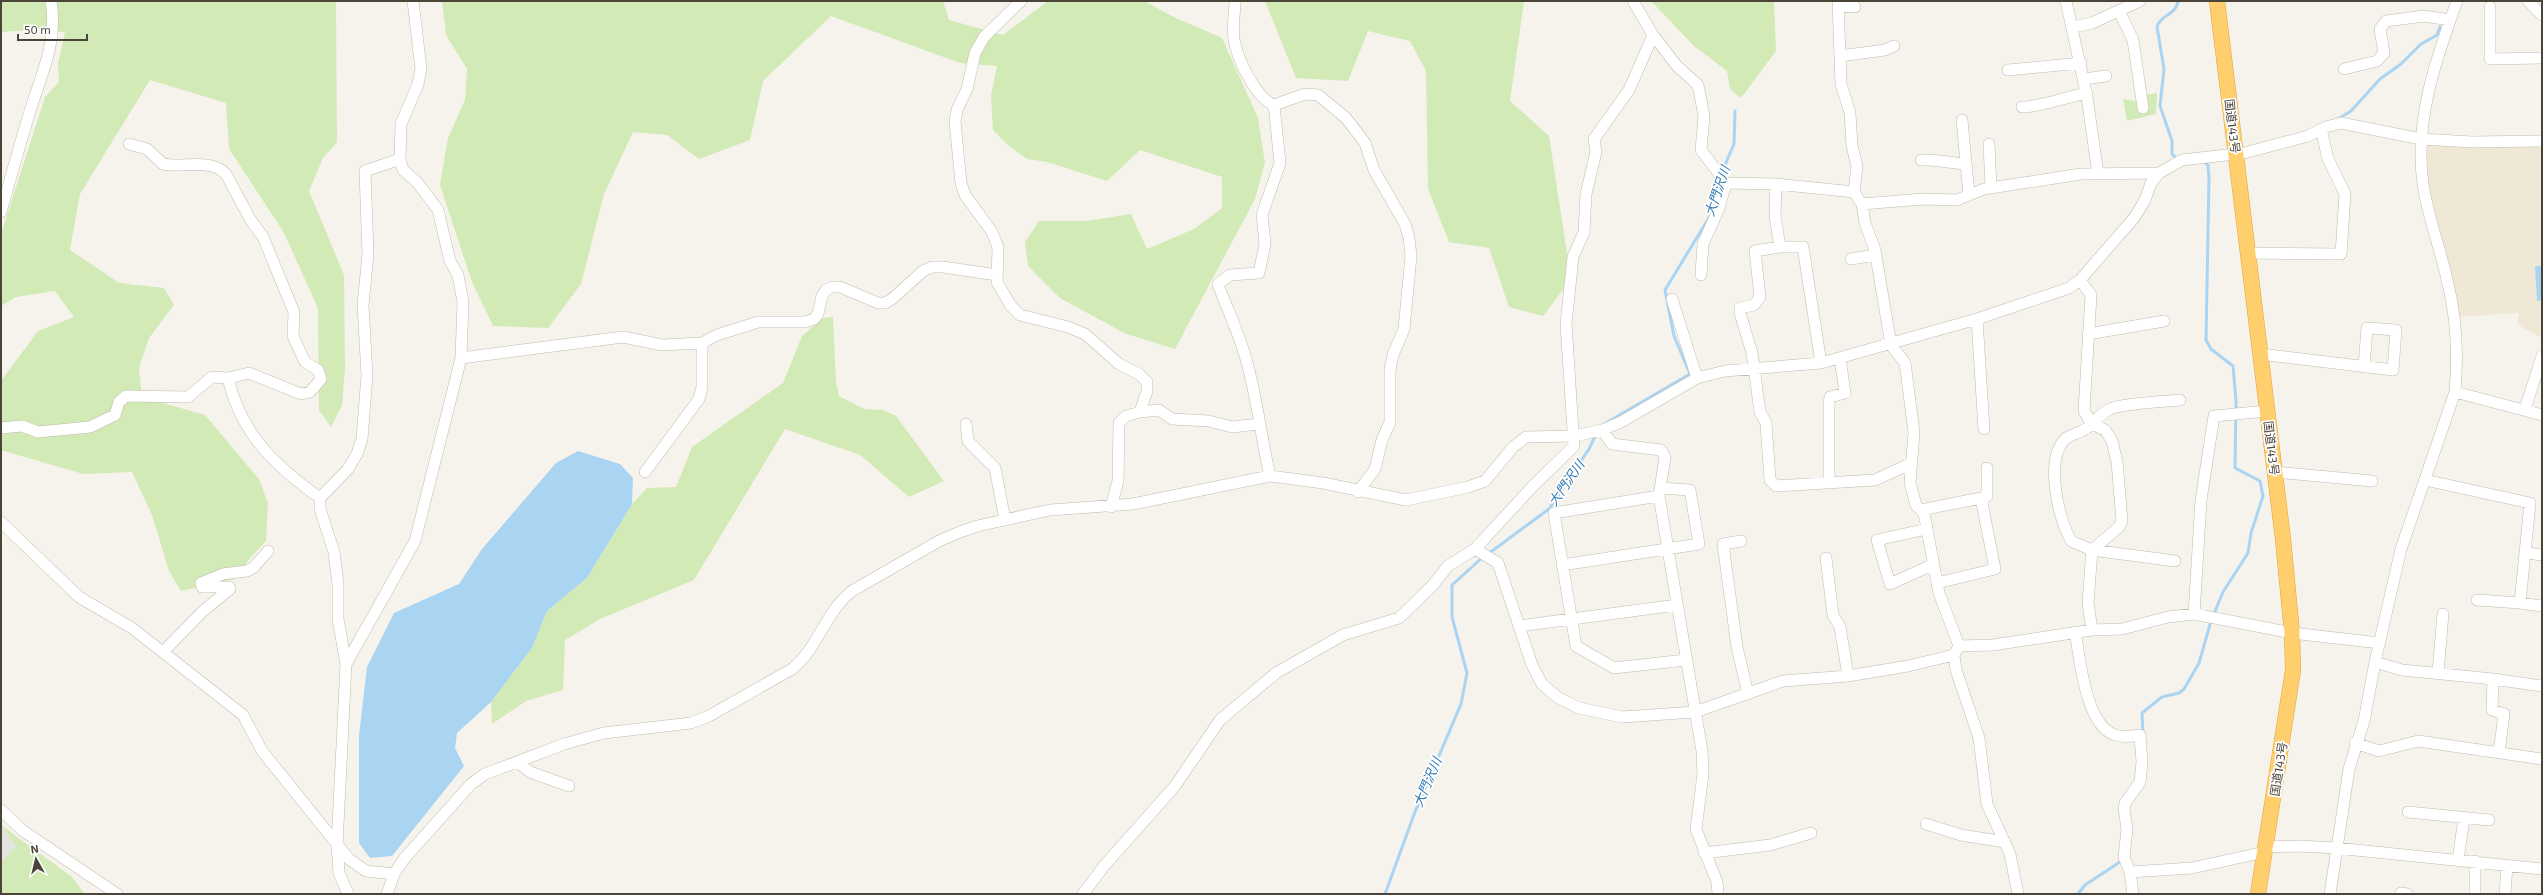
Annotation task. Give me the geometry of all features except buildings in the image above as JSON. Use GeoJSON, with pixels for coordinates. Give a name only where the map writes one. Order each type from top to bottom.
{"type":"FeatureCollection","features":[{"type":"Feature","properties":{"kind":"highway","name":"国道143号"},"geometry":{"type":"LineString","coordinates":[[2217,1],[2275,472],[2292,633],[2292,670],[2258,894]]}},
{"type":"Feature","properties":{"kind":"street"},"geometry":{"type":"LineString","coordinates":[[1,212],[31,108],[50,50],[52,32],[51,1]]}},
{"type":"Feature","properties":{"kind":"street"},"geometry":{"type":"LineString","coordinates":[[346,664],[415,541],[461,358],[463,302],[458,275],[450,261],[438,210],[416,182],[403,170],[400,159],[401,124],[418,84],[421,69],[413,1]]}},
{"type":"Feature","properties":{"kind":"street"},"geometry":{"type":"LineString","coordinates":[[1021,1],[984,38],[975,53],[967,89],[957,110],[955,122],[961,183],[965,195],[992,232],[998,247],[997,282],[1011,306],[1020,315],[1068,327],[1084,334],[1119,364],[1139,374],[1147,382],[1147,391],[1140,412]]}},
{"type":"Feature","properties":{"kind":"street"},"geometry":{"type":"LineString","coordinates":[[1235,1],[1235,44],[1256,91],[1267,103],[1274,106],[1305,94],[1318,94],[1346,118],[1365,143],[1374,170],[1405,224],[1409,238],[1411,256],[1404,329],[1393,355],[1390,370],[1390,422],[1382,440],[1375,469],[1358,492]]}},
{"type":"Feature","properties":{"kind":"street"},"geometry":{"type":"LineString","coordinates":[[1633,1],[1653,35],[1677,66],[1698,85],[1704,116],[1701,150],[1726,183]]}},
{"type":"Feature","properties":{"kind":"street"},"geometry":{"type":"LineString","coordinates":[[2066,1],[2084,79],[2098,174]]}},
{"type":"Feature","properties":{"kind":"street"},"geometry":{"type":"LineString","coordinates":[[2073,27],[2092,23],[2140,1]]}},
{"type":"Feature","properties":{"kind":"street"},"geometry":{"type":"LineString","coordinates":[[2330,894],[2336,848],[2355,743],[2364,721],[2375,662],[2402,549],[2455,392],[2457,367],[2454,315],[2423,183],[2421,139],[2437,56],[2457,1]]}},
{"type":"Feature","properties":{"kind":"street"},"geometry":{"type":"LineString","coordinates":[[2528,1],[2542,15]]}},
{"type":"Feature","properties":{"kind":"street"},"geometry":{"type":"LineString","coordinates":[[1855,7],[1838,4],[1841,84],[1850,113],[1852,146],[1857,166],[1854,192],[1862,204],[1865,223],[1875,255],[1891,345],[1905,363],[1914,432],[1910,484],[1916,505],[1924,513],[1937,583],[1957,650],[1956,670],[1978,738],[1987,804],[2010,854],[2018,894]]}},
{"type":"Feature","properties":{"kind":"street"},"geometry":{"type":"LineString","coordinates":[[2490,7],[2490,59],[2542,58]]}},
{"type":"Feature","properties":{"kind":"street"},"geometry":{"type":"LineString","coordinates":[[2119,11],[2134,40],[2143,108]]}},
{"type":"Feature","properties":{"kind":"street"},"geometry":{"type":"LineString","coordinates":[[2344,69],[2377,61],[2384,53],[2380,28],[2386,21],[2424,16],[2450,20]]}},
{"type":"Feature","properties":{"kind":"street"},"geometry":{"type":"LineString","coordinates":[[1084,894],[1104,866],[1175,786],[1220,720],[1276,673],[1343,635],[1398,618],[1432,586],[1448,566],[1479,551],[1533,486],[1574,446],[1566,324],[1573,257],[1584,232],[1586,194],[1596,152],[1594,139],[1629,90],[1653,35]]}},
{"type":"Feature","properties":{"kind":"street"},"geometry":{"type":"LineString","coordinates":[[1840,56],[1885,50],[1894,46]]}},
{"type":"Feature","properties":{"kind":"street"},"geometry":{"type":"LineString","coordinates":[[2008,70],[2081,63]]}},
{"type":"Feature","properties":{"kind":"street"},"geometry":{"type":"LineString","coordinates":[[2084,79],[2106,76]]}},
{"type":"Feature","properties":{"kind":"street"},"geometry":{"type":"LineString","coordinates":[[2022,107],[2031,108],[2040,103],[2086,93]]}},
{"type":"Feature","properties":{"kind":"street"},"geometry":{"type":"LineString","coordinates":[[1270,476],[1259,424],[1256,396],[1246,357],[1218,284],[1230,275],[1259,274],[1265,244],[1262,215],[1280,163],[1274,106]]}},
{"type":"Feature","properties":{"kind":"street"},"geometry":{"type":"LineString","coordinates":[[1962,120],[1969,195]]}},
{"type":"Feature","properties":{"kind":"street"},"geometry":{"type":"LineString","coordinates":[[388,894],[394,874],[404,859],[472,784],[485,774],[564,744],[604,733],[674,727],[709,716],[792,669],[802,661],[811,650],[830,613],[841,599],[852,591],[939,541],[977,526],[1050,510],[1111,507],[1270,476],[1323,483],[1358,492],[1406,500],[1468,487],[1485,481],[1513,447],[1526,437],[1574,436],[1602,430],[1621,422],[1697,378],[1725,371],[1821,363],[1891,345],[2054,294],[2080,280],[2134,218],[2146,200],[2151,183],[2159,173],[2182,160],[2236,154],[2308,136],[2321,129],[2341,123],[2421,139],[2472,142],[2542,141]]}},
{"type":"Feature","properties":{"kind":"street"},"geometry":{"type":"LineString","coordinates":[[2248,253],[2341,254],[2345,194],[2328,159],[2321,129]]}},
{"type":"Feature","properties":{"kind":"street"},"geometry":{"type":"LineString","coordinates":[[1,428],[22,426],[38,432],[90,427],[115,415],[119,402],[126,396],[188,398],[212,377],[228,378],[249,373],[301,394],[310,392],[321,376],[318,370],[305,362],[293,336],[294,312],[263,237],[250,219],[222,169],[194,164],[163,164],[147,149],[129,144]]}},
{"type":"Feature","properties":{"kind":"street"},"geometry":{"type":"LineString","coordinates":[[1989,144],[1991,188]]}},
{"type":"Feature","properties":{"kind":"street"},"geometry":{"type":"LineString","coordinates":[[348,894],[339,873],[337,845],[346,664],[338,619],[338,584],[334,552],[320,509],[320,498],[348,469],[357,454],[362,439],[367,375],[363,305],[368,254],[365,171],[400,159]]}},
{"type":"Feature","properties":{"kind":"street"},"geometry":{"type":"LineString","coordinates":[[1921,160],[1936,159],[1944,163],[1966,164]]}},
{"type":"Feature","properties":{"kind":"street"},"geometry":{"type":"LineString","coordinates":[[1862,204],[1923,199],[1957,200],[1991,188],[2081,174],[2159,173]]}},
{"type":"Feature","properties":{"kind":"street"},"geometry":{"type":"LineString","coordinates":[[1726,183],[1776,184],[1854,192]]}},
{"type":"Feature","properties":{"kind":"street"},"geometry":{"type":"LineString","coordinates":[[1701,275],[1703,244],[1719,208],[1726,183]]}},
{"type":"Feature","properties":{"kind":"street"},"geometry":{"type":"LineString","coordinates":[[1776,184],[1775,216],[1780,247]]}},
{"type":"Feature","properties":{"kind":"street"},"geometry":{"type":"LineString","coordinates":[[1821,363],[1803,247],[1780,247],[1755,251],[1760,297],[1754,305],[1740,308],[1754,369],[1760,412],[1767,427],[1770,480],[1776,486],[1874,480],[1912,463]]}},
{"type":"Feature","properties":{"kind":"street"},"geometry":{"type":"LineString","coordinates":[[1851,259],[1875,255]]}},
{"type":"Feature","properties":{"kind":"street"},"geometry":{"type":"LineString","coordinates":[[461,358],[623,337],[662,345],[702,344],[718,335],[758,322],[806,322],[814,319],[818,314],[822,296],[826,290],[832,287],[840,287],[878,303],[885,303],[892,299],[923,271],[932,267],[943,267],[996,275]]}},
{"type":"Feature","properties":{"kind":"street"},"geometry":{"type":"LineString","coordinates":[[2080,280],[2091,295],[2084,411],[2092,424],[2105,430],[2112,441],[2120,489],[2122,521],[2119,527],[2092,550],[2088,603],[2092,630]]}},
{"type":"Feature","properties":{"kind":"street"},"geometry":{"type":"LineString","coordinates":[[1672,299],[1697,378]]}},
{"type":"Feature","properties":{"kind":"street"},"geometry":{"type":"LineString","coordinates":[[1977,319],[1984,429]]}},
{"type":"Feature","properties":{"kind":"street"},"geometry":{"type":"LineString","coordinates":[[2088,334],[2164,321]]}},
{"type":"Feature","properties":{"kind":"street"},"geometry":{"type":"LineString","coordinates":[[645,472],[699,399],[702,387],[702,344]]}},
{"type":"Feature","properties":{"kind":"street"},"geometry":{"type":"LineString","coordinates":[[2260,354],[2364,367]]}},
{"type":"Feature","properties":{"kind":"street"},"geometry":{"type":"LineString","coordinates":[[2525,409],[2542,356]]}},
{"type":"Feature","properties":{"kind":"street"},"geometry":{"type":"LineString","coordinates":[[1829,483],[1830,397],[1845,393],[1840,358]]}},
{"type":"Feature","properties":{"kind":"street"},"geometry":{"type":"LineString","coordinates":[[228,378],[239,415],[265,451],[288,475],[320,498]]}},
{"type":"Feature","properties":{"kind":"street"},"geometry":{"type":"LineString","coordinates":[[2455,392],[2525,409],[2542,415]]}},
{"type":"Feature","properties":{"kind":"street"},"geometry":{"type":"LineString","coordinates":[[2175,560],[2092,550],[2071,541],[2066,532],[2058,504],[2054,465],[2057,453],[2066,439],[2081,432],[2110,409],[2180,400]]}},
{"type":"Feature","properties":{"kind":"street"},"geometry":{"type":"LineString","coordinates":[[1111,507],[1118,481],[1119,423],[1126,416],[1140,412],[1159,410],[1172,419],[1209,421],[1232,426],[1259,424]]}},
{"type":"Feature","properties":{"kind":"street"},"geometry":{"type":"LineString","coordinates":[[2194,614],[2201,500],[2214,416],[2267,411]]}},
{"type":"Feature","properties":{"kind":"street"},"geometry":{"type":"LineString","coordinates":[[966,424],[966,435],[968,440],[995,468],[1005,520]]}},
{"type":"Feature","properties":{"kind":"street"},"geometry":{"type":"LineString","coordinates":[[1602,430],[1612,444],[1661,450],[1665,457],[1659,492],[1702,752],[1702,774],[1696,829],[1704,853],[1717,882],[1718,894]]}},
{"type":"Feature","properties":{"kind":"street"},"geometry":{"type":"LineString","coordinates":[[1921,510],[1987,496],[1987,468]]}},
{"type":"Feature","properties":{"kind":"street"},"geometry":{"type":"LineString","coordinates":[[2275,472],[2372,481]]}},
{"type":"Feature","properties":{"kind":"street"},"geometry":{"type":"LineString","coordinates":[[2425,480],[2530,503],[2520,603]]}},
{"type":"Feature","properties":{"kind":"street"},"geometry":{"type":"LineString","coordinates":[[1562,564],[1668,550],[1699,544],[1690,490],[1659,492],[1554,513],[1570,619],[1576,646],[1614,668],[1686,660]]}},
{"type":"Feature","properties":{"kind":"street"},"geometry":{"type":"LineString","coordinates":[[1937,583],[1995,569],[1981,498]]}},
{"type":"Feature","properties":{"kind":"street"},"geometry":{"type":"LineString","coordinates":[[1,522],[79,596],[132,628],[243,715],[262,751],[349,859],[366,871],[394,874]]}},
{"type":"Feature","properties":{"kind":"street"},"geometry":{"type":"LineString","coordinates":[[1927,529],[1877,540],[1890,584],[1934,564]]}},
{"type":"Feature","properties":{"kind":"street"},"geometry":{"type":"LineString","coordinates":[[1741,541],[1723,544],[1736,647],[1748,694]]}},
{"type":"Feature","properties":{"kind":"street"},"geometry":{"type":"LineString","coordinates":[[163,652],[203,611],[230,589],[229,587],[202,587],[201,583],[223,574],[247,570],[254,567],[268,551]]}},
{"type":"Feature","properties":{"kind":"street"},"geometry":{"type":"LineString","coordinates":[[1479,551],[1498,563],[1532,665],[1542,684],[1568,703],[1579,708],[1622,718],[1695,712],[1783,681],[1848,676],[1908,666],[1957,650],[2075,632],[2122,629],[2168,617],[2194,614],[2292,633],[2380,643]]}},
{"type":"Feature","properties":{"kind":"street"},"geometry":{"type":"LineString","coordinates":[[2526,553],[2542,555]]}},
{"type":"Feature","properties":{"kind":"street"},"geometry":{"type":"LineString","coordinates":[[1826,558],[1833,615],[1840,627],[1848,676]]}},
{"type":"Feature","properties":{"kind":"street"},"geometry":{"type":"LineString","coordinates":[[2477,600],[2542,606]]}},
{"type":"Feature","properties":{"kind":"street"},"geometry":{"type":"LineString","coordinates":[[1519,626],[1677,605]]}},
{"type":"Feature","properties":{"kind":"street"},"geometry":{"type":"LineString","coordinates":[[2438,672],[2443,614]]}},
{"type":"Feature","properties":{"kind":"street"},"geometry":{"type":"LineString","coordinates":[[2075,632],[2088,700],[2102,725],[2115,735],[2140,736],[2142,774],[2140,782],[2125,803],[2127,829],[2124,859],[2130,872],[2133,894]]}},
{"type":"Feature","properties":{"kind":"street"},"geometry":{"type":"LineString","coordinates":[[2375,662],[2402,670],[2438,672],[2542,686]]}},
{"type":"Feature","properties":{"kind":"street"},"geometry":{"type":"LineString","coordinates":[[2493,679],[2492,710],[2504,714],[2499,753]]}},
{"type":"Feature","properties":{"kind":"street"},"geometry":{"type":"LineString","coordinates":[[2355,743],[2379,751],[2418,741],[2542,759]]}},
{"type":"Feature","properties":{"kind":"street"},"geometry":{"type":"LineString","coordinates":[[517,762],[530,772],[569,786]]}},
{"type":"Feature","properties":{"kind":"street"},"geometry":{"type":"LineString","coordinates":[[1,810],[22,830],[117,894]]}},
{"type":"Feature","properties":{"kind":"street"},"geometry":{"type":"LineString","coordinates":[[2408,812],[2489,820]]}},
{"type":"Feature","properties":{"kind":"street"},"geometry":{"type":"LineString","coordinates":[[2458,860],[2464,818]]}},
{"type":"Feature","properties":{"kind":"street"},"geometry":{"type":"LineString","coordinates":[[1926,824],[1961,835],[2005,842]]}},
{"type":"Feature","properties":{"kind":"street"},"geometry":{"type":"LineString","coordinates":[[1704,853],[1770,845],[1811,833]]}},
{"type":"Feature","properties":{"kind":"street"},"geometry":{"type":"LineString","coordinates":[[2130,872],[2206,866],[2265,850],[2299,846],[2475,861],[2542,869]]}},
{"type":"Feature","properties":{"kind":"street"},"geometry":{"type":"LineString","coordinates":[[2475,861],[2475,894]]}},
{"type":"Feature","properties":{"kind":"street"},"geometry":{"type":"LineString","coordinates":[[2505,894],[2507,865]]}},
{"type":"Feature","properties":{"kind":"shaded area"},"geometry":{"type":"Polygon","coordinates":[[[2426,144],[2542,144],[2542,338],[2518,325],[2518,313],[2457,317],[2425,171],[2426,144]]]}},
{"type":"Feature","properties":{"kind":"shaded area"},"geometry":{"type":"Polygon","coordinates":[[[1,825],[16,846],[1,864],[1,825]]]}},
{"type":"Feature","properties":{"kind":"green space"},"geometry":{"type":"Polygon","coordinates":[[[1,1],[336,1],[337,142],[323,158],[309,191],[344,275],[345,369],[342,405],[331,427],[319,410],[318,308],[283,231],[229,149],[226,103],[150,80],[80,194],[70,250],[119,283],[164,288],[174,305],[149,338],[139,368],[142,397],[205,415],[259,479],[268,503],[266,541],[250,558],[235,579],[181,591],[169,571],[152,515],[132,472],[83,474],[1,450],[1,381],[38,331],[74,317],[55,291],[16,297],[1,306],[1,234],[45,97],[59,82],[58,64],[65,32],[31,30],[1,32],[1,1]]]}},
{"type":"Feature","properties":{"kind":"green space"},"geometry":{"type":"Polygon","coordinates":[[[442,1],[943,1],[949,20],[1003,35],[1048,1],[1144,1],[1176,18],[1222,38],[1258,118],[1265,163],[1255,199],[1175,349],[1124,333],[1060,298],[1028,266],[1025,242],[1039,221],[1087,221],[1131,214],[1147,249],[1194,229],[1222,208],[1222,177],[1140,150],[1107,181],[1047,162],[1027,159],[1009,146],[993,130],[991,96],[997,66],[960,63],[831,16],[763,81],[750,140],[699,159],[667,135],[633,132],[604,194],[581,284],[548,328],[493,326],[472,282],[440,185],[448,138],[465,100],[467,69],[446,35],[442,1]]]}},
{"type":"Feature","properties":{"kind":"green space"},"geometry":{"type":"Polygon","coordinates":[[[1265,1],[1524,1],[1510,101],[1549,136],[1571,279],[1543,316],[1509,307],[1489,248],[1449,242],[1428,189],[1426,71],[1410,41],[1368,31],[1348,81],[1296,78],[1265,1]]]}},
{"type":"Feature","properties":{"kind":"green space"},"geometry":{"type":"Polygon","coordinates":[[[1651,1],[1774,1],[1776,51],[1741,98],[1730,89],[1727,71],[1694,46],[1651,1]]]}},
{"type":"Feature","properties":{"kind":"green space"},"geometry":{"type":"Polygon","coordinates":[[[2157,93],[2156,114],[2127,121],[2123,99],[2136,101],[2139,108],[2145,95],[2157,93]]]}},
{"type":"Feature","properties":{"kind":"green space"},"geometry":{"type":"Polygon","coordinates":[[[833,317],[836,383],[839,396],[864,409],[883,410],[896,416],[944,481],[909,497],[860,455],[785,429],[694,580],[600,619],[565,640],[563,690],[526,701],[492,724],[491,702],[532,648],[547,611],[587,578],[632,504],[647,488],[676,487],[692,447],[783,383],[802,336],[823,318],[833,317]]]}},
{"type":"Feature","properties":{"kind":"green space"},"geometry":{"type":"Polygon","coordinates":[[[1,825],[72,877],[85,894],[1,894],[1,825]]]}},
{"type":"Feature","properties":{"kind":"water"},"geometry":{"type":"Polygon","coordinates":[[[2535,266],[2542,266],[2542,300],[2537,301],[2535,266]]]}},
{"type":"Feature","properties":{"kind":"water"},"geometry":{"type":"Polygon","coordinates":[[[578,451],[620,464],[633,478],[632,504],[587,578],[547,611],[532,648],[491,702],[457,733],[455,748],[464,766],[392,856],[370,858],[359,843],[359,736],[367,667],[394,613],[459,584],[482,549],[556,463],[578,451]]]}},
{"type":"Feature","properties":{"kind":"waterway"},"geometry":{"type":"LineString","coordinates":[[2178,1],[2175,9],[2158,23],[2157,27],[2164,69],[2160,106],[2172,141],[2172,154],[2178,160]]}},
{"type":"Feature","properties":{"kind":"waterway"},"geometry":{"type":"LineString","coordinates":[[2338,119],[2351,111],[2380,79],[2401,64],[2421,44],[2437,35],[2440,27]]}},
{"type":"Feature","properties":{"kind":"waterway","name":"大門沢川"},"geometry":{"type":"LineString","coordinates":[[1722,172],[1734,144],[1735,111]]}},
{"type":"Feature","properties":{"kind":"waterway"},"geometry":{"type":"LineString","coordinates":[[2143,734],[2142,713],[2162,697],[2179,693],[2184,689],[2199,663],[2211,621],[2223,592],[2248,553],[2251,533],[2263,496],[2260,481],[2235,468],[2236,401],[2233,366],[2211,349],[2206,340],[2209,178],[2208,165],[2204,162]]}},
{"type":"Feature","properties":{"kind":"waterway","name":"大門沢川"},"geometry":{"type":"LineString","coordinates":[[1715,203],[1720,179]]}},
{"type":"Feature","properties":{"kind":"waterway","name":"大門沢川"},"geometry":{"type":"LineString","coordinates":[[1604,424],[1690,374],[1674,336],[1665,290],[1710,216]]}},
{"type":"Feature","properties":{"kind":"waterway","name":"大門沢川"},"geometry":{"type":"LineString","coordinates":[[1488,554],[1549,509],[1589,449],[1596,434]]}},
{"type":"Feature","properties":{"kind":"waterway","name":"大門沢川"},"geometry":{"type":"LineString","coordinates":[[1385,894],[1415,812],[1461,704],[1467,673],[1452,617],[1452,585],[1483,557]]}},
{"type":"Feature","properties":{"kind":"waterway"},"geometry":{"type":"LineString","coordinates":[[2078,894],[2085,885],[2123,860]]}}]}
